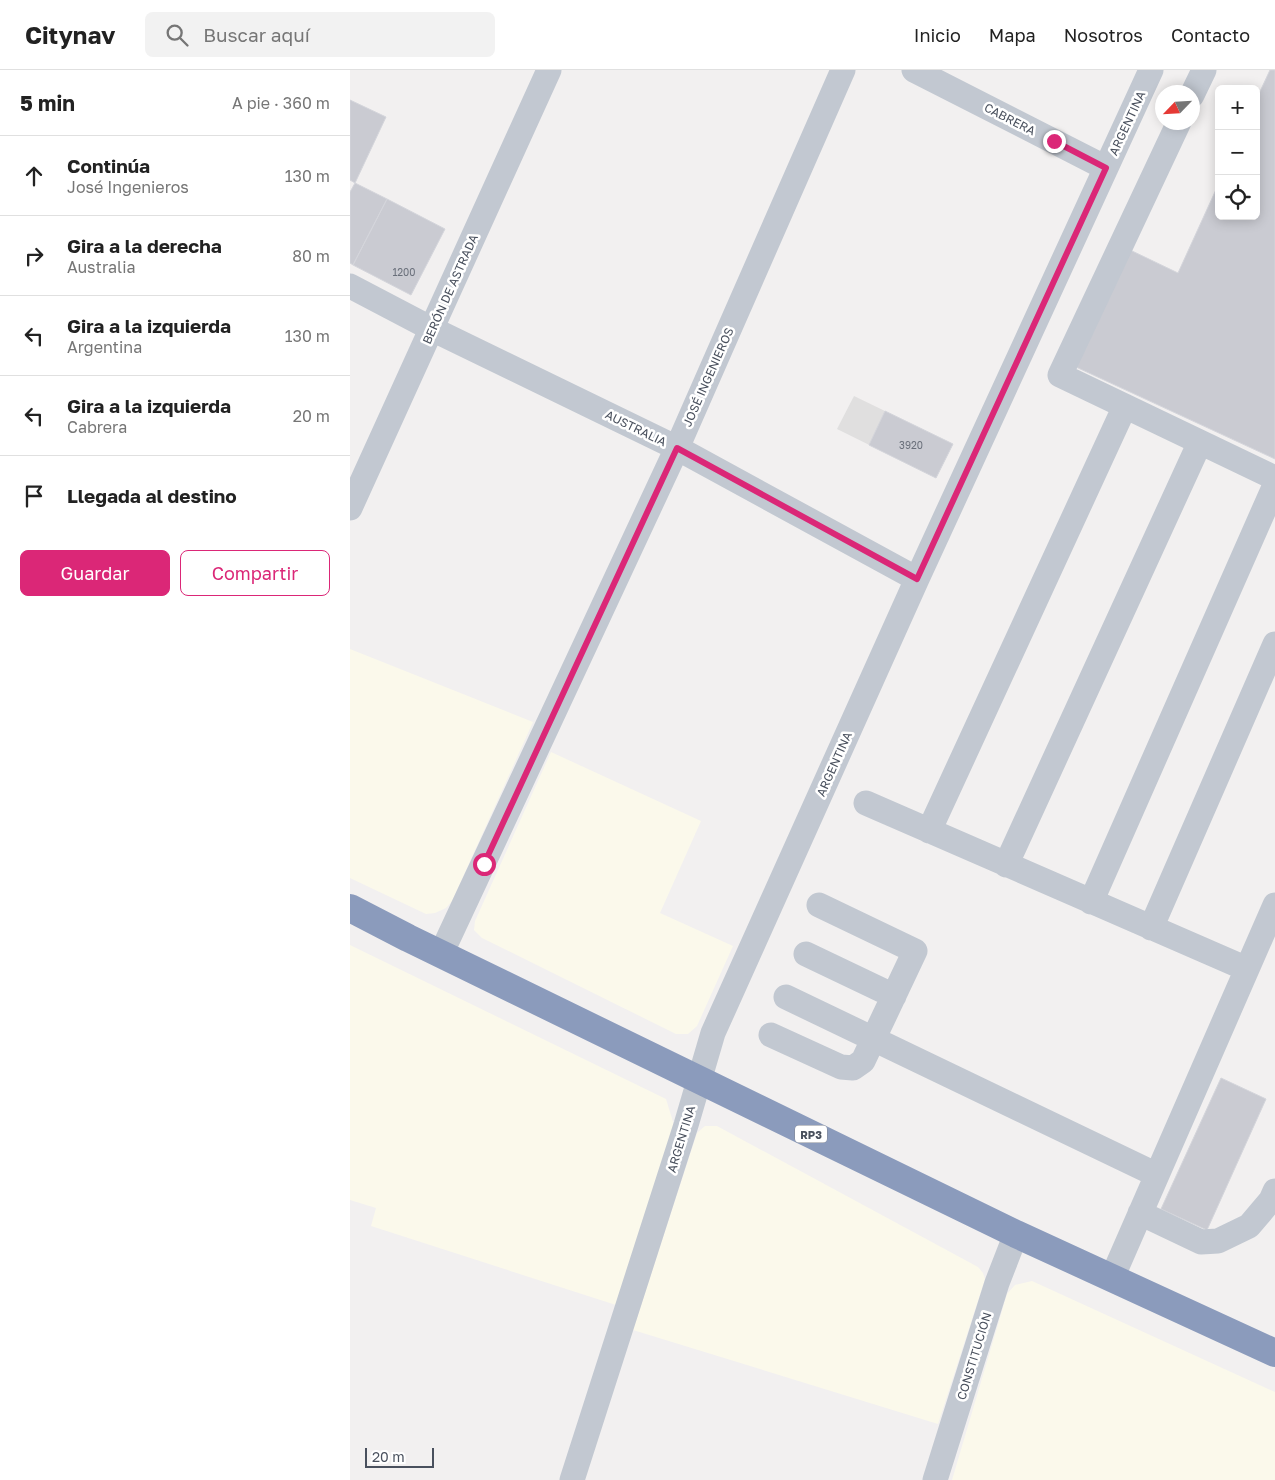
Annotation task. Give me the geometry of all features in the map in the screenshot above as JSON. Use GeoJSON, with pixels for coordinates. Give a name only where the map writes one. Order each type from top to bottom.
{"type":"FeatureCollection","features":[{"type":"Feature","properties":{"kind":"highway","name":"RP3"},"geometry":{"type":"LineString","coordinates":[[350,908],[1016,1234],[1275,1353]]}},
{"type":"Feature","properties":{"kind":"street","name":"BERÓN DE ASTRADA"},"geometry":{"type":"LineString","coordinates":[[350,508],[549,70]]}},
{"type":"Feature","properties":{"kind":"street","name":"JOSÉ INGENIEROS"},"geometry":{"type":"LineString","coordinates":[[442,954],[677,448],[843,70]]}},
{"type":"Feature","properties":{"kind":"street","name":"CABRERA"},"geometry":{"type":"LineString","coordinates":[[914,70],[1106,168]]}},
{"type":"Feature","properties":{"kind":"street","name":"ARGENTINA"},"geometry":{"type":"LineString","coordinates":[[572,1480],[713,1034],[917,579],[1151,70]]}},
{"type":"Feature","properties":{"kind":"street"},"geometry":{"type":"LineString","coordinates":[[1197,85],[1204,70]]}},
{"type":"Feature","properties":{"kind":"street"},"geometry":{"type":"LineString","coordinates":[[1176,130],[1060,375],[1275,478]]}},
{"type":"Feature","properties":{"kind":"street","name":"AUSTRALIA"},"geometry":{"type":"LineString","coordinates":[[350,286],[432,329],[677,448],[917,579]]}},
{"type":"Feature","properties":{"kind":"street"},"geometry":{"type":"LineString","coordinates":[[929,831],[1125,406]]}},
{"type":"Feature","properties":{"kind":"street"},"geometry":{"type":"LineString","coordinates":[[1006,865],[1200,442]]}},
{"type":"Feature","properties":{"kind":"street"},"geometry":{"type":"LineString","coordinates":[[1091,902],[1275,484]]}},
{"type":"Feature","properties":{"kind":"street"},"geometry":{"type":"LineString","coordinates":[[1151,928],[1275,644]]}},
{"type":"Feature","properties":{"kind":"street"},"geometry":{"type":"LineString","coordinates":[[866,803],[1247,970]]}},
{"type":"Feature","properties":{"kind":"street"},"geometry":{"type":"LineString","coordinates":[[771,1035],[841,1067],[853,1068],[863,1061],[915,951],[819,905]]}},
{"type":"Feature","properties":{"kind":"street"},"geometry":{"type":"LineString","coordinates":[[1112,1278],[1275,905]]}},
{"type":"Feature","properties":{"kind":"street"},"geometry":{"type":"LineString","coordinates":[[806,954],[894,996]]}},
{"type":"Feature","properties":{"kind":"street"},"geometry":{"type":"LineString","coordinates":[[786,997],[1157,1175]]}},
{"type":"Feature","properties":{"kind":"street"},"geometry":{"type":"LineString","coordinates":[[1140,1213],[1201,1242],[1218,1241],[1249,1226],[1271,1200],[1275,1191]]}},
{"type":"Feature","properties":{"kind":"street","name":"CONSTITUCIÓN"},"geometry":{"type":"LineString","coordinates":[[935,1480],[997,1283],[1016,1234]]}},
{"type":"Feature","properties":{"kind":"shaded area"},"geometry":{"type":"Polygon","coordinates":[[[854,396],[953,444],[936,478],[837,429],[854,396]]]}},
{"type":"Feature","properties":{"kind":"shaded area"},"geometry":{"type":"Polygon","coordinates":[[[350,649],[533,722],[452,901],[446,908],[435,913],[426,914],[350,878],[350,649]]]}},
{"type":"Feature","properties":{"kind":"shaded area"},"geometry":{"type":"Polygon","coordinates":[[[551,752],[701,821],[660,913],[733,946],[697,1026],[688,1034],[676,1034],[482,938],[474,930],[475,921],[551,752]]]}},
{"type":"Feature","properties":{"kind":"shaded area"},"geometry":{"type":"Polygon","coordinates":[[[350,945],[666,1099],[674,1125],[616,1305],[371,1226],[376,1208],[350,1200],[350,945]]]}},
{"type":"Feature","properties":{"kind":"shaded area"},"geometry":{"type":"Polygon","coordinates":[[[705,1126],[717,1126],[978,1267],[983,1273],[985,1279],[938,1424],[633,1330],[697,1133],[705,1126]]]}},
{"type":"Feature","properties":{"kind":"shaded area"},"geometry":{"type":"Polygon","coordinates":[[[1032,1281],[1275,1392],[1275,1480],[952,1480],[1007,1294],[1015,1285],[1032,1281]]]}},
{"type":"Feature","properties":{"kind":"building"},"geometry":{"type":"Polygon","coordinates":[[[1270,70],[1275,70],[1275,459],[1076,367],[1128,249],[1178,273],[1215,192],[1215,220],[1260,220],[1260,91],[1270,70]]]}},
{"type":"Feature","properties":{"kind":"building"},"geometry":{"type":"Polygon","coordinates":[[[350,100],[386,117],[355,183],[350,180],[350,100]]]}},
{"type":"Feature","properties":{"kind":"building"},"geometry":{"type":"Polygon","coordinates":[[[355,183],[387,199],[353,265],[350,263],[350,192],[355,183]]]}},
{"type":"Feature","properties":{"kind":"building"},"geometry":{"type":"Polygon","coordinates":[[[387,199],[445,229],[411,295],[353,265],[387,199]]]}},
{"type":"Feature","properties":{"kind":"building"},"geometry":{"type":"Polygon","coordinates":[[[885,411],[953,444],[936,478],[869,445],[885,411]]]}},
{"type":"Feature","properties":{"kind":"building"},"geometry":{"type":"Polygon","coordinates":[[[1221,1078],[1266,1099],[1207,1230],[1161,1209],[1221,1078]]]}},
{"type":"Feature","properties":{"kind":"route"},"geometry":{"type":"LineString","coordinates":[[484,864],[677,448],[917,579],[1106,168],[1054,141]]}}]}
